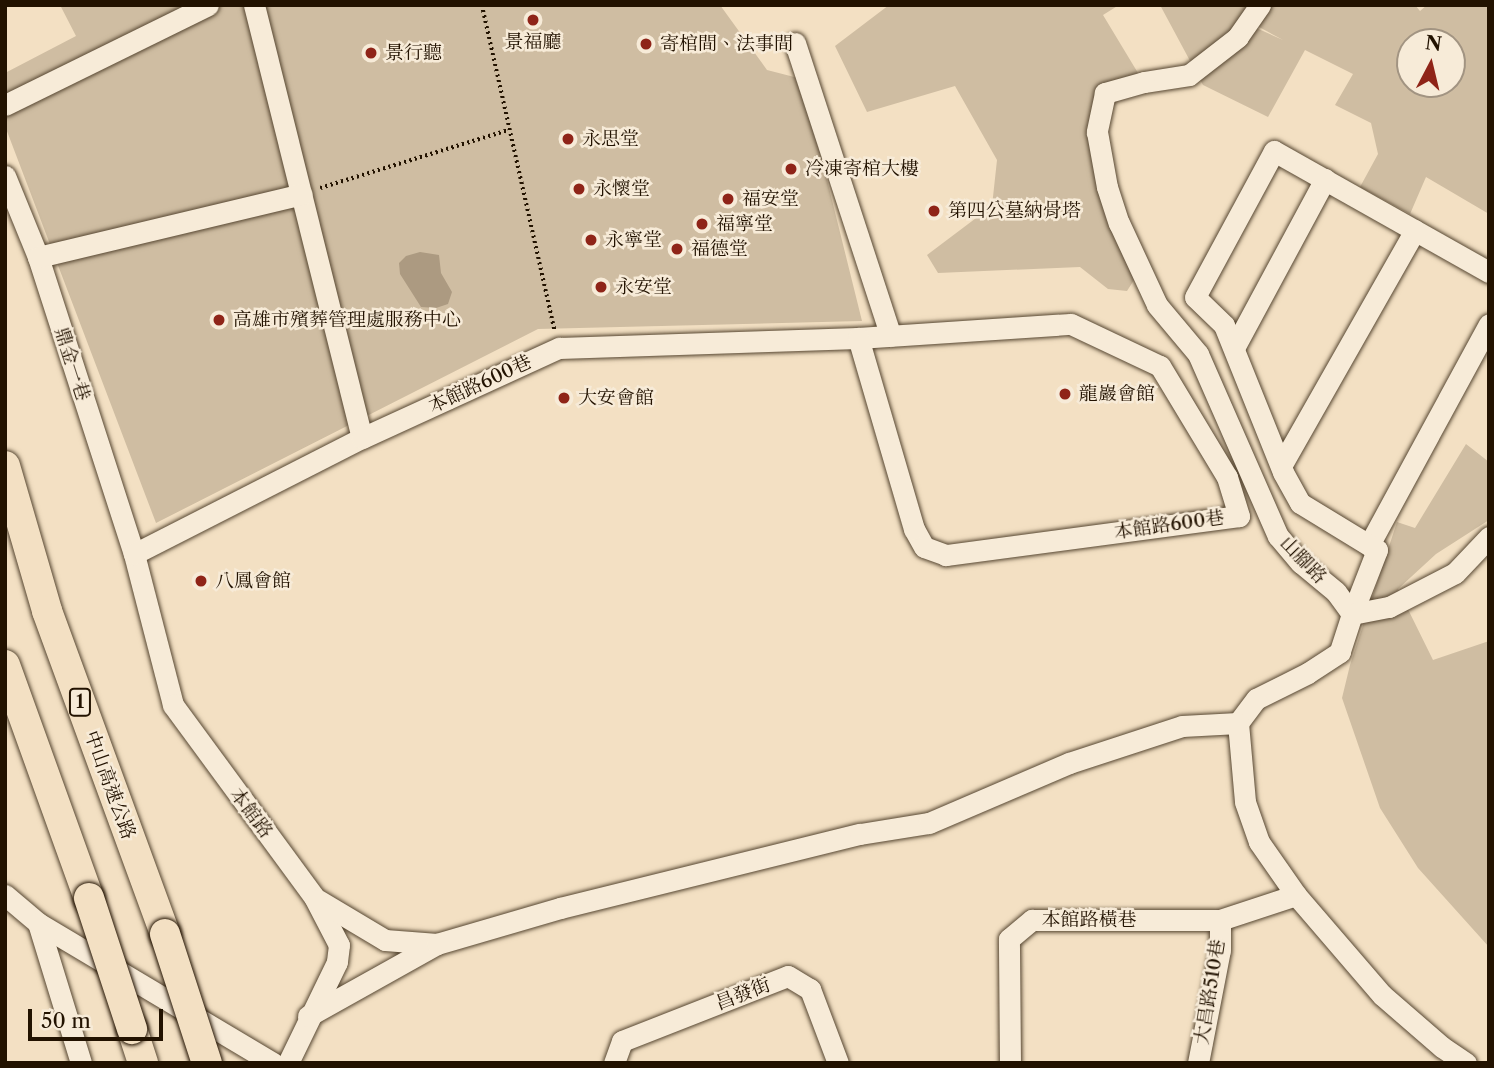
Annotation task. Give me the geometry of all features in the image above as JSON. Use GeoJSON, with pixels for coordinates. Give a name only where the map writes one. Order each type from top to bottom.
{"type":"FeatureCollection","features":[{"type":"Feature","properties":{"kind":"highway","name":"中山高速公路"},"geometry":{"type":"LineString","coordinates":[[5,466],[47,611],[165,934],[207,1063]]}},
{"type":"Feature","properties":{"kind":"highway"},"geometry":{"type":"LineString","coordinates":[[5,665],[89,898],[143,1063]]}},
{"type":"Feature","properties":{"kind":"street"},"geometry":{"type":"LineString","coordinates":[[5,106],[208,5]]}},
{"type":"Feature","properties":{"kind":"street"},"geometry":{"type":"LineString","coordinates":[[254,5],[362,438]]}},
{"type":"Feature","properties":{"kind":"street","name":"山腳路"},"geometry":{"type":"LineString","coordinates":[[1260,5],[1238,37],[1189,75],[1144,82],[1105,93],[1097,132],[1107,187],[1119,223],[1157,305],[1198,354],[1278,536],[1301,563],[1336,592],[1352,614]]}},
{"type":"Feature","properties":{"kind":"street"},"geometry":{"type":"LineString","coordinates":[[795,43],[891,336]]}},
{"type":"Feature","properties":{"kind":"street"},"geometry":{"type":"LineString","coordinates":[[1466,1063],[1435,1055],[1296,895],[1259,842],[1245,802],[1238,723],[1256,699],[1308,673],[1340,652],[1377,550],[1300,503],[1281,466],[1224,325],[1195,297],[1274,151],[1489,272]]}},
{"type":"Feature","properties":{"kind":"street","name":"鼎金一巷"},"geometry":{"type":"LineString","coordinates":[[5,176],[37,257],[134,554]]}},
{"type":"Feature","properties":{"kind":"street"},"geometry":{"type":"LineString","coordinates":[[1234,348],[1325,179]]}},
{"type":"Feature","properties":{"kind":"street"},"geometry":{"type":"LineString","coordinates":[[37,257],[302,194]]}},
{"type":"Feature","properties":{"kind":"street"},"geometry":{"type":"LineString","coordinates":[[1281,466],[1415,230]]}},
{"type":"Feature","properties":{"kind":"street","name":"本館路600巷"},"geometry":{"type":"LineString","coordinates":[[134,554],[362,438],[559,348],[858,338],[1071,324],[1160,366],[1227,477],[1239,516],[946,555],[924,547],[914,529],[858,338]]}},
{"type":"Feature","properties":{"kind":"street"},"geometry":{"type":"LineString","coordinates":[[1369,545],[1489,324]]}},
{"type":"Feature","properties":{"kind":"street"},"geometry":{"type":"LineString","coordinates":[[1352,614],[1389,607],[1455,573],[1489,537]]}},
{"type":"Feature","properties":{"kind":"street","name":"本館路"},"geometry":{"type":"LineString","coordinates":[[134,554],[173,705],[314,897],[339,945],[337,962],[308,1016],[288,1063]]}},
{"type":"Feature","properties":{"kind":"street"},"geometry":{"type":"LineString","coordinates":[[308,1016],[438,944],[561,908],[860,834],[929,824],[1069,763],[1182,726],[1238,723]]}},
{"type":"Feature","properties":{"kind":"street"},"geometry":{"type":"LineString","coordinates":[[5,895],[38,923],[273,1063]]}},
{"type":"Feature","properties":{"kind":"street","name":"本館路橫巷"},"geometry":{"type":"LineString","coordinates":[[1010,1063],[1009,939],[1032,920],[1220,920],[1296,895]]}},
{"type":"Feature","properties":{"kind":"street"},"geometry":{"type":"LineString","coordinates":[[314,897],[385,940],[438,944]]}},
{"type":"Feature","properties":{"kind":"street","name":"大昌路510巷"},"geometry":{"type":"LineString","coordinates":[[1198,1063],[1220,950],[1220,920]]}},
{"type":"Feature","properties":{"kind":"street"},"geometry":{"type":"LineString","coordinates":[[38,923],[81,1063]]}},
{"type":"Feature","properties":{"kind":"street","name":"昌發街"},"geometry":{"type":"LineString","coordinates":[[614,1063],[622,1041],[788,976],[810,989],[838,1063]]}},
{"type":"Feature","properties":{"kind":"path"},"geometry":{"type":"LineString","coordinates":[[482,5],[559,348]]}},
{"type":"Feature","properties":{"kind":"path"},"geometry":{"type":"LineString","coordinates":[[302,194],[509,130]]}},
{"type":"Feature","properties":{"kind":"shaded area"},"geometry":{"type":"Polygon","coordinates":[[[60,5],[720,5],[767,70],[802,79],[862,321],[538,329],[156,523],[5,126],[5,73],[76,36],[60,5]]]}},
{"type":"Feature","properties":{"kind":"shaded area"},"geometry":{"type":"Polygon","coordinates":[[[889,5],[1119,5],[1103,15],[1138,73],[1097,91],[1134,280],[1127,291],[1108,289],[1080,267],[938,273],[927,255],[992,206],[997,160],[955,86],[867,112],[835,46],[889,5]]]}},
{"type":"Feature","properties":{"kind":"shaded area"},"geometry":{"type":"Polygon","coordinates":[[[1160,5],[1257,5],[1245,23],[1283,40],[1250,22],[1262,5],[1415,5],[1420,11],[1427,5],[1489,5],[1489,214],[1426,177],[1410,214],[1360,187],[1378,154],[1371,123],[1335,105],[1353,74],[1305,50],[1268,117],[1203,85],[1160,5]]]}},
{"type":"Feature","properties":{"kind":"shaded area"},"geometry":{"type":"Polygon","coordinates":[[[420,252],[439,255],[441,273],[452,292],[448,304],[436,308],[421,307],[400,274],[399,263],[406,256],[420,252]]]}},
{"type":"Feature","properties":{"kind":"shaded area"},"geometry":{"type":"Polygon","coordinates":[[[1466,444],[1489,462],[1489,520],[1436,554],[1398,589],[1433,660],[1489,641],[1489,947],[1418,868],[1380,808],[1342,698],[1350,665],[1397,522],[1415,528],[1466,444]]]}},
{"type":"Feature","properties":{"kind":"place","name":"景福廳"},"geometry":{"type":"Point","coordinates":[533,20]}},
{"type":"Feature","properties":{"kind":"place","name":"寄棺間、法事間"},"geometry":{"type":"Point","coordinates":[646,44]}},
{"type":"Feature","properties":{"kind":"place","name":"景行聽"},"geometry":{"type":"Point","coordinates":[371,53]}},
{"type":"Feature","properties":{"kind":"place","name":"永思堂"},"geometry":{"type":"Point","coordinates":[568,139]}},
{"type":"Feature","properties":{"kind":"place","name":"冷凍寄棺大樓"},"geometry":{"type":"Point","coordinates":[791,169]}},
{"type":"Feature","properties":{"kind":"place","name":"永懷堂"},"geometry":{"type":"Point","coordinates":[579,189]}},
{"type":"Feature","properties":{"kind":"place","name":"福安堂"},"geometry":{"type":"Point","coordinates":[728,199]}},
{"type":"Feature","properties":{"kind":"place","name":"第四公墓納骨塔"},"geometry":{"type":"Point","coordinates":[934,211]}},
{"type":"Feature","properties":{"kind":"place","name":"福寧堂"},"geometry":{"type":"Point","coordinates":[702,224]}},
{"type":"Feature","properties":{"kind":"place","name":"永寧堂"},"geometry":{"type":"Point","coordinates":[591,240]}},
{"type":"Feature","properties":{"kind":"place","name":"福德堂"},"geometry":{"type":"Point","coordinates":[677,249]}},
{"type":"Feature","properties":{"kind":"place","name":"永安堂"},"geometry":{"type":"Point","coordinates":[601,287]}},
{"type":"Feature","properties":{"kind":"place","name":"高雄市殯葬管理處服務中心"},"geometry":{"type":"Point","coordinates":[219,320]}},
{"type":"Feature","properties":{"kind":"place","name":"龍巖會館"},"geometry":{"type":"Point","coordinates":[1065,394]}},
{"type":"Feature","properties":{"kind":"place","name":"大安會館"},"geometry":{"type":"Point","coordinates":[564,398]}},
{"type":"Feature","properties":{"kind":"place","name":"八鳳會館"},"geometry":{"type":"Point","coordinates":[201,581]}}]}
